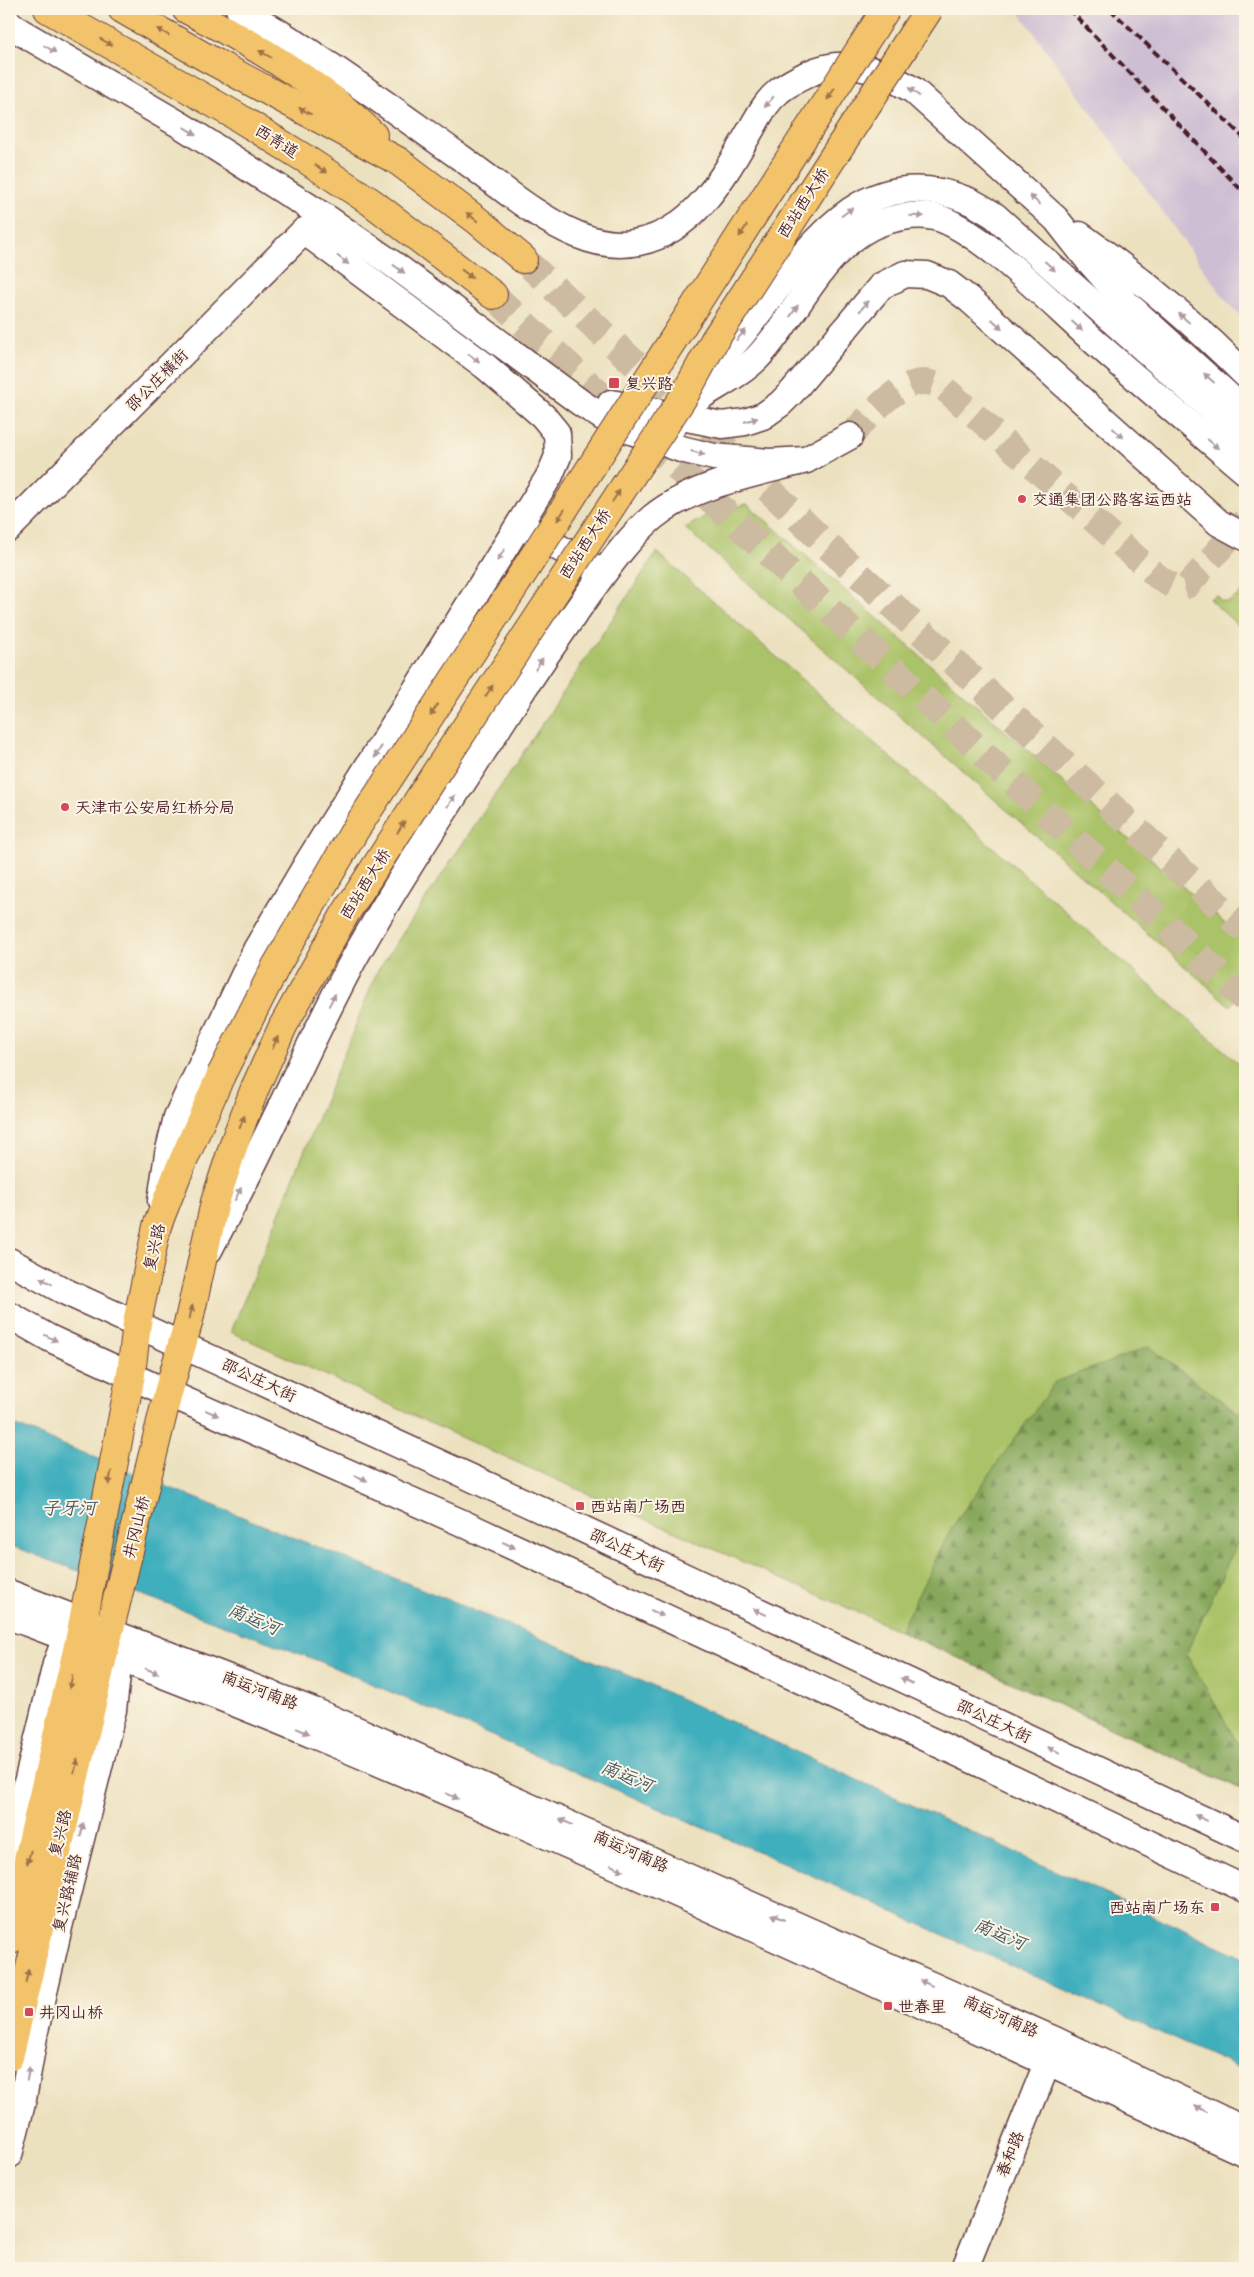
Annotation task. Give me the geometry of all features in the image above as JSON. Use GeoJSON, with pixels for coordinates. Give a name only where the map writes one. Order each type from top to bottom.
{"type":"FeatureCollection","features":[{"type":"Feature","properties":{"kind":"main road","name":"西青道"},"geometry":{"type":"LineString","coordinates":[[48,9],[236,116],[304,158],[371,202],[493,295]]}},
{"type":"Feature","properties":{"kind":"main road"},"geometry":{"type":"LineString","coordinates":[[122,9],[205,57],[398,161]]}},
{"type":"Feature","properties":{"kind":"main road"},"geometry":{"type":"LineString","coordinates":[[186,9],[312,84],[366,129],[398,161],[471,216],[522,259]]}},
{"type":"Feature","properties":{"kind":"main road","name":"复兴路"},"geometry":{"type":"LineString","coordinates":[[119,1430],[131,1374],[137,1323],[158,1226],[177,1175],[221,1075],[276,966],[355,830],[485,632],[886,9]]}},
{"type":"Feature","properties":{"kind":"main road","name":"西站西大桥"},"geometry":{"type":"LineString","coordinates":[[200,1268],[214,1202],[255,1088],[283,1026],[345,914],[433,776],[682,406],[714,341],[929,9]]}},
{"type":"Feature","properties":{"kind":"main road"},"geometry":{"type":"LineString","coordinates":[[168,1393],[182,1345],[200,1268]]}},
{"type":"Feature","properties":{"kind":"main road","name":"井冈山桥"},"geometry":{"type":"LineString","coordinates":[[112,1638],[168,1393]]}},
{"type":"Feature","properties":{"kind":"main road","name":"井冈山桥"},"geometry":{"type":"LineString","coordinates":[[79,1625],[119,1430]]}},
{"type":"Feature","properties":{"kind":"main road","name":"复兴路"},"geometry":{"type":"LineString","coordinates":[[9,1941],[79,1625]]}},
{"type":"Feature","properties":{"kind":"main road","name":"复兴路"},"geometry":{"type":"LineString","coordinates":[[9,2058],[112,1638]]}},
{"type":"Feature","properties":{"kind":"street"},"geometry":{"type":"LineString","coordinates":[[239,9],[299,45],[536,212],[565,229],[608,243],[639,242],[667,232],[691,216],[729,167],[760,114],[779,90],[823,67],[838,65],[871,69],[913,90],[1056,219],[1146,285],[1222,351],[1245,374]]}},
{"type":"Feature","properties":{"kind":"street"},"geometry":{"type":"LineString","coordinates":[[9,23],[19,31],[234,158],[328,220],[404,272],[581,403],[615,425],[662,442],[714,457],[769,462],[806,460]]}},
{"type":"Feature","properties":{"kind":"street"},"geometry":{"type":"LineString","coordinates":[[662,442],[682,406],[745,331],[801,258],[842,215],[874,197],[896,191],[921,190],[944,193],[969,201],[995,216],[1245,439]]}},
{"type":"Feature","properties":{"kind":"street"},"geometry":{"type":"LineString","coordinates":[[522,360],[559,382],[621,406],[682,406],[743,371],[779,332],[835,256],[855,237],[872,226],[910,216],[934,217],[959,227],[1004,261],[1245,471]]}},
{"type":"Feature","properties":{"kind":"street"},"geometry":{"type":"LineString","coordinates":[[1056,219],[1089,261],[1127,304],[1245,411]]}},
{"type":"Feature","properties":{"kind":"street","name":"邵公庄横街"},"geometry":{"type":"LineString","coordinates":[[9,528],[304,231],[485,366],[517,392],[552,425],[557,434],[558,456],[550,475],[520,524]]}},
{"type":"Feature","properties":{"kind":"street"},"geometry":{"type":"LineString","coordinates":[[682,406],[722,426],[745,422],[763,416],[780,404],[792,392],[881,286],[905,274],[927,275],[949,284],[970,300],[1219,523],[1245,537]]}},
{"type":"Feature","properties":{"kind":"street"},"geometry":{"type":"LineString","coordinates":[[200,1268],[262,1146],[328,1007],[357,954],[414,860],[543,658],[604,574],[638,532],[672,504],[692,494],[730,481],[806,460],[850,436]]}},
{"type":"Feature","properties":{"kind":"street"},"geometry":{"type":"LineString","coordinates":[[158,1226],[168,1154],[177,1117],[256,950],[307,864],[520,524],[604,574]]}},
{"type":"Feature","properties":{"kind":"street","name":"邵公庄大街"},"geometry":{"type":"LineString","coordinates":[[9,1260],[66,1292],[572,1524],[1245,1839]]}},
{"type":"Feature","properties":{"kind":"street"},"geometry":{"type":"LineString","coordinates":[[9,1315],[50,1338],[131,1374],[168,1393],[469,1526],[1245,1888]]}},
{"type":"Feature","properties":{"kind":"street","name":"南运河南路"},"geometry":{"type":"LineString","coordinates":[[9,1593],[112,1638],[323,1715],[1052,2052],[1245,2130]]}},
{"type":"Feature","properties":{"kind":"street","name":"南运河南路"},"geometry":{"type":"LineString","coordinates":[[9,1616],[79,1625]]}},
{"type":"Feature","properties":{"kind":"street"},"geometry":{"type":"LineString","coordinates":[[9,1857],[52,1681],[79,1625]]}},
{"type":"Feature","properties":{"kind":"street","name":"复兴路辅路"},"geometry":{"type":"LineString","coordinates":[[9,2155],[23,2099],[35,2031],[57,1936],[113,1710],[112,1638]]}},
{"type":"Feature","properties":{"kind":"street","name":"南运河南路"},"geometry":{"type":"LineString","coordinates":[[1052,2052],[1245,2153]]}},
{"type":"Feature","properties":{"kind":"street","name":"春和路"},"geometry":{"type":"LineString","coordinates":[[965,2268],[1052,2052]]}},
{"type":"Feature","properties":{"kind":"shaded area"},"geometry":{"type":"Polygon","coordinates":[[[1017,9],[1245,9],[1245,320],[1228,303],[1017,9]]]}},
{"type":"Feature","properties":{"kind":"green space"},"geometry":{"type":"Polygon","coordinates":[[[747,504],[1245,941],[1245,988],[1230,1006],[685,528],[709,514],[747,504]]]}},
{"type":"Feature","properties":{"kind":"green space"},"geometry":{"type":"Polygon","coordinates":[[[657,552],[1245,1069],[1245,1791],[900,1631],[482,1447],[231,1332],[377,972],[657,552]]]}},
{"type":"Feature","properties":{"kind":"green space"},"geometry":{"type":"Polygon","coordinates":[[[1245,590],[1245,632],[1209,599],[1216,595],[1222,602],[1229,602],[1245,590]]]}},
{"type":"Feature","properties":{"kind":"green space"},"geometry":{"type":"Polygon","coordinates":[[[1149,1347],[1238,1413],[1245,1409],[1245,1526],[1186,1654],[1245,1756],[1245,1767],[1240,1788],[900,1631],[952,1527],[1055,1382],[1149,1347]]]}},
{"type":"Feature","properties":{"kind":"water","name":"子牙河"},"geometry":{"type":"Polygon","coordinates":[[[9,1423],[449,1600],[653,1686],[1245,1958],[1245,2071],[764,1854],[319,1661],[9,1545],[9,1423]]]}},
{"type":"Feature","properties":{"kind":"tunnel"},"geometry":{"type":"LineString","coordinates":[[523,259],[818,537],[1245,930]]}},
{"type":"Feature","properties":{"kind":"tunnel"},"geometry":{"type":"LineString","coordinates":[[493,295],[1245,999]]}},
{"type":"Feature","properties":{"kind":"tunnel"},"geometry":{"type":"LineString","coordinates":[[850,436],[874,411],[904,387],[914,383],[925,382],[944,388],[1157,576],[1176,587],[1188,585],[1245,520]]}},
{"type":"Feature","properties":{"kind":"railway"},"geometry":{"type":"LineString","coordinates":[[1069,9],[1245,194]]}},
{"type":"Feature","properties":{"kind":"railway"},"geometry":{"type":"LineString","coordinates":[[1110,9],[1245,139]]}},
{"type":"Feature","properties":{"kind":"place","name":"复兴路"},"geometry":{"type":"Point","coordinates":[614,383]}},
{"type":"Feature","properties":{"kind":"place","name":"交通集团公路客运西站"},"geometry":{"type":"Point","coordinates":[1022,499]}},
{"type":"Feature","properties":{"kind":"place","name":"天津市公安局红桥分局"},"geometry":{"type":"Point","coordinates":[65,807]}},
{"type":"Feature","properties":{"kind":"place","name":"西站南广场西"},"geometry":{"type":"Point","coordinates":[580,1506]}},
{"type":"Feature","properties":{"kind":"place","name":"西站南广场东"},"geometry":{"type":"Point","coordinates":[1215,1907]}},
{"type":"Feature","properties":{"kind":"place","name":"世春里"},"geometry":{"type":"Point","coordinates":[888,2006]}},
{"type":"Feature","properties":{"kind":"place","name":"井冈山桥"},"geometry":{"type":"Point","coordinates":[29,2012]}},
{"type":"Feature","properties":{"kind":"water label","name":"南运河"},"geometry":{"type":"Point","coordinates":[254,1619]}},
{"type":"Feature","properties":{"kind":"water label","name":"南运河"},"geometry":{"type":"Point","coordinates":[627,1776]}},
{"type":"Feature","properties":{"kind":"water label","name":"南运河"},"geometry":{"type":"Point","coordinates":[1000,1934]}}]}
